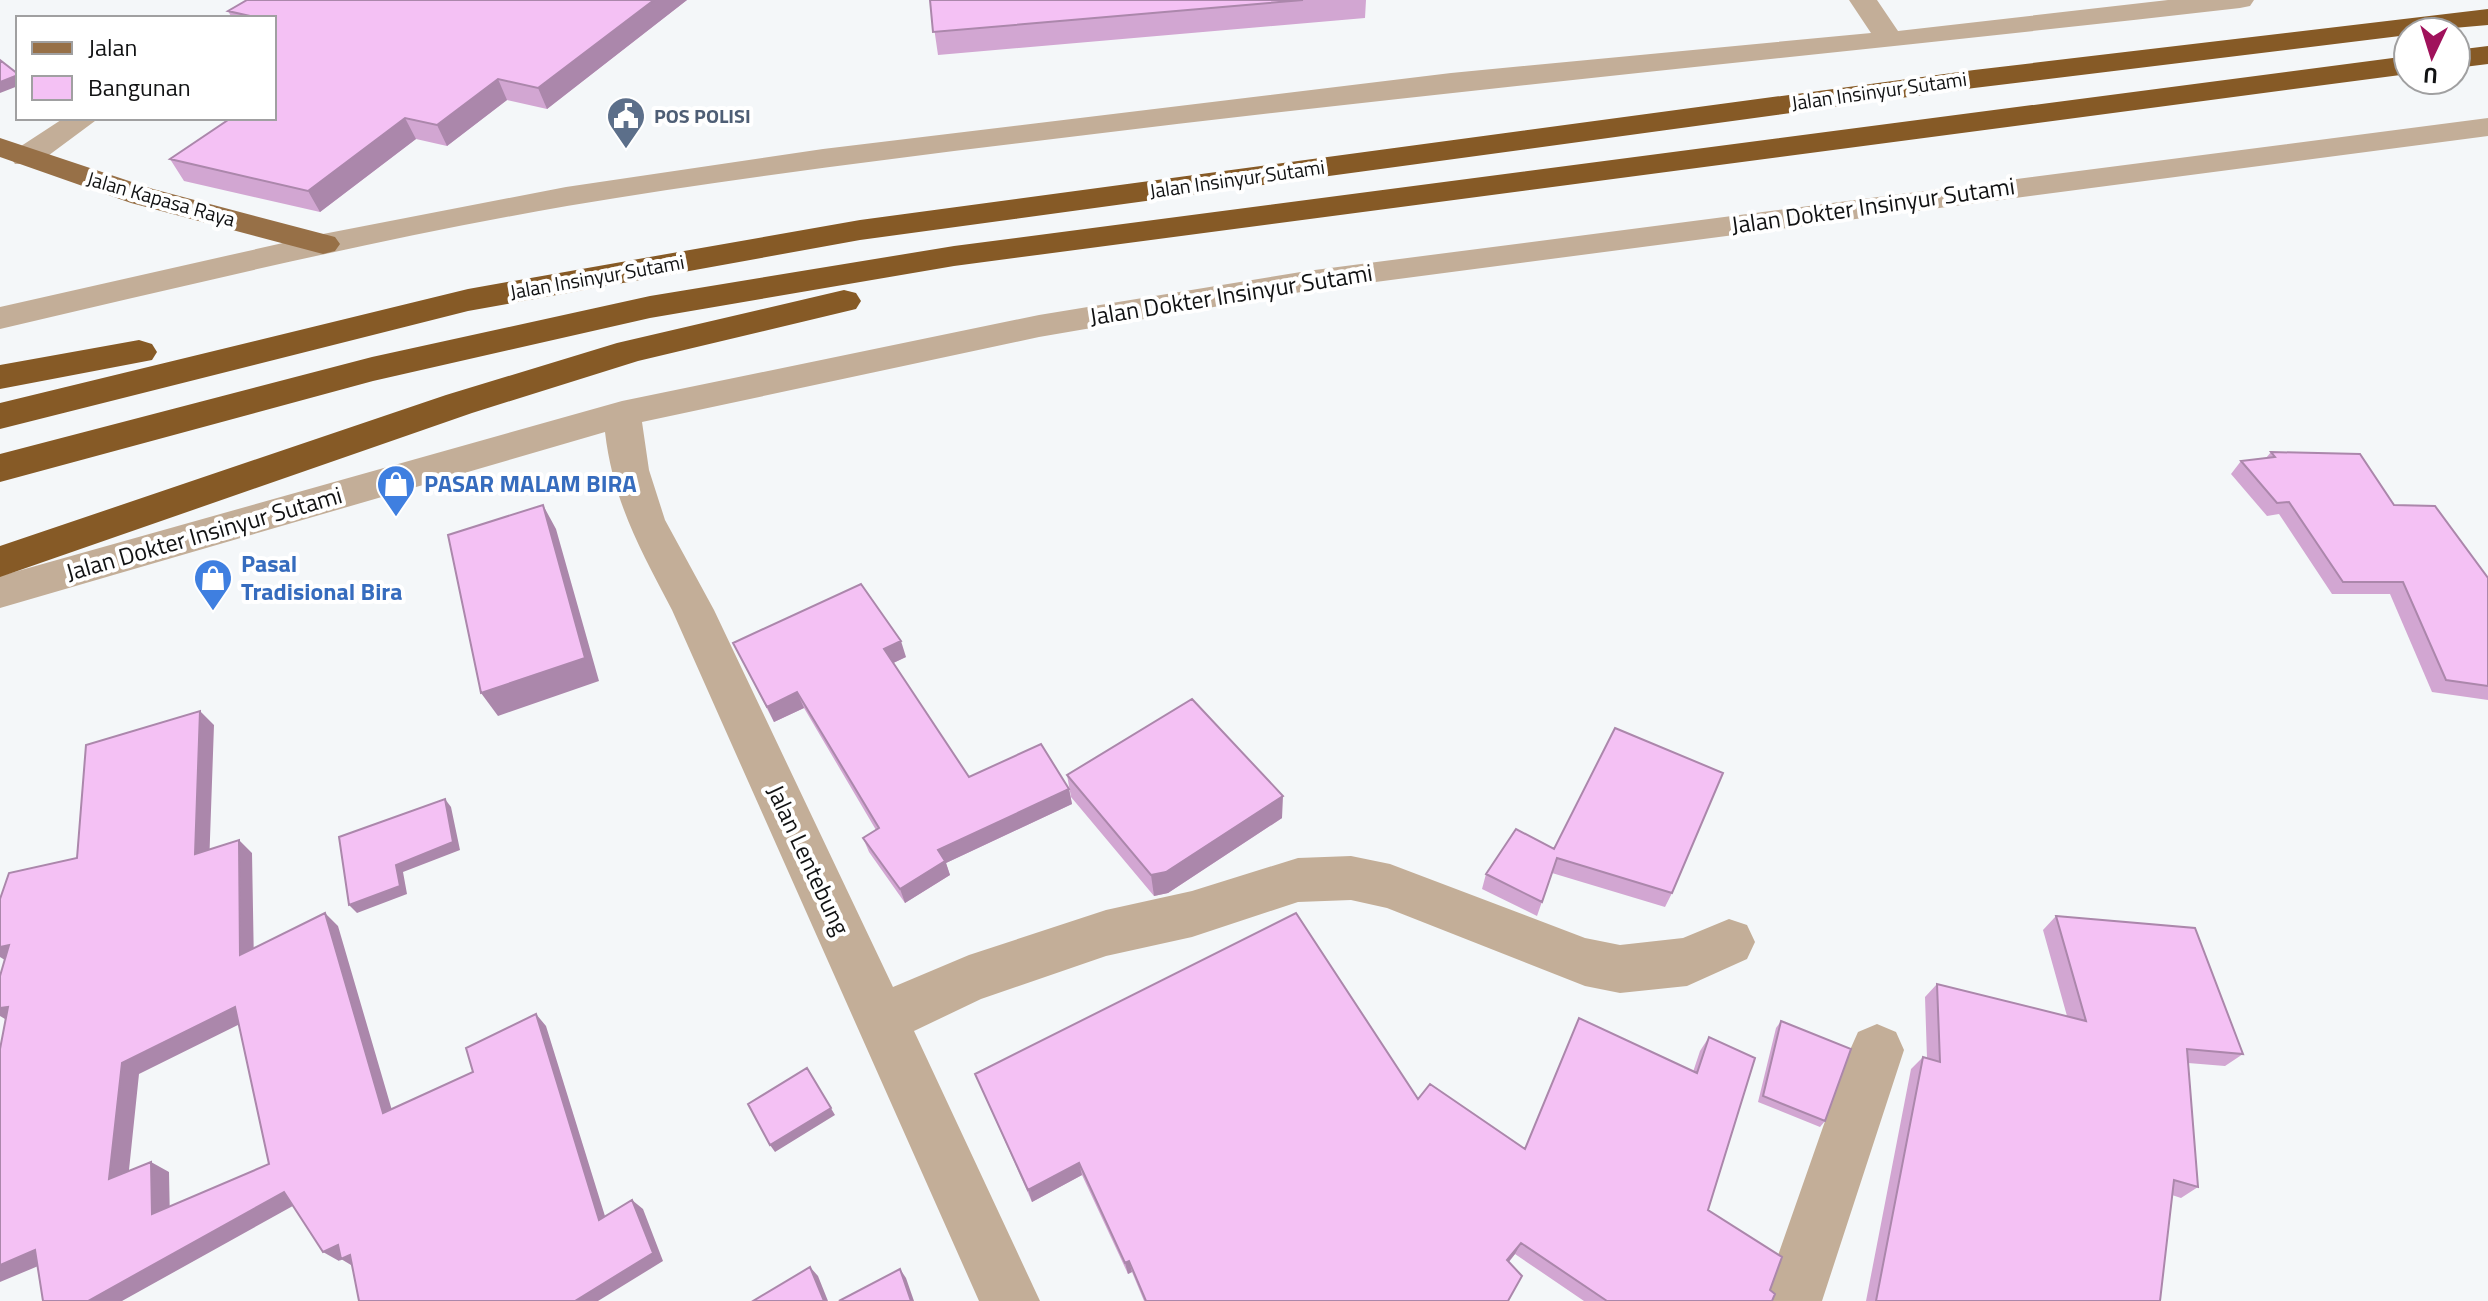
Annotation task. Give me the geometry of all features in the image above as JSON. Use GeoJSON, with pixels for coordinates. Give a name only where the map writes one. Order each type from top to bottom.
{"type":"FeatureCollection","features":[{"type":"Feature","properties":{"kind":"highway","name":"Jalan Insinyur Sutami"},"geometry":{"type":"LineString","coordinates":[[0,416],[468,300],[875,228],[1958,81],[2488,17]]}},
{"type":"Feature","properties":{"kind":"highway","name":"Jalan Insinyur Sutami"},"geometry":{"type":"LineString","coordinates":[[0,468],[372,369],[650,307],[954,256],[2392,67]]}},
{"type":"Feature","properties":{"kind":"highway"},"geometry":{"type":"LineString","coordinates":[[0,562],[459,404],[630,351],[955,276],[1301,208]]}},
{"type":"Feature","properties":{"kind":"highway"},"geometry":{"type":"LineString","coordinates":[[0,377],[209,339],[468,300]]}},
{"type":"Feature","properties":{"kind":"main road","name":"Jalan Kapasa Raya"},"geometry":{"type":"LineString","coordinates":[[13,152],[142,196],[323,244]]}},
{"type":"Feature","properties":{"kind":"street"},"geometry":{"type":"LineString","coordinates":[[1863,0],[1890,40]]}},
{"type":"Feature","properties":{"kind":"street"},"geometry":{"type":"LineString","coordinates":[[0,318],[323,244],[566,197],[823,158],[1451,82],[1890,40],[2240,0]]}},
{"type":"Feature","properties":{"kind":"street"},"geometry":{"type":"LineString","coordinates":[[13,152],[80,120]]}},
{"type":"Feature","properties":{"kind":"street","name":"Jalan Dokter Insinyur Sutami"},"geometry":{"type":"LineString","coordinates":[[0,592],[622,414],[1039,326],[1307,281],[2488,127]]}},
{"type":"Feature","properties":{"kind":"street","name":"Jalan Lentebung"},"geometry":{"type":"LineString","coordinates":[[622,414],[629,470],[645,520],[693,610],[1010,1301]]}},
{"type":"Feature","properties":{"kind":"street"},"geometry":{"type":"LineString","coordinates":[[881,1019],[969,979],[1106,933],[1192,914],[1298,880],[1351,878],[1390,886],[1572,957],[1620,969],[1687,962],[1729,942]]}},
{"type":"Feature","properties":{"kind":"street"},"geometry":{"type":"LineString","coordinates":[[1792,1301],[1877,1050]]}},
{"type":"Feature","properties":{"kind":"building"},"geometry":{"type":"Polygon","coordinates":[[[247,0],[654,0],[538,88],[498,79],[437,125],[405,118],[308,191],[170,159],[228,120],[276,120],[276,16],[250,16],[228,11],[247,0]]]}},
{"type":"Feature","properties":{"kind":"building"},"geometry":{"type":"Polygon","coordinates":[[[930,0],[1303,0],[933,32],[930,0]]]}},
{"type":"Feature","properties":{"kind":"building"},"geometry":{"type":"Polygon","coordinates":[[[0,60],[16,76],[0,82],[0,60]]]}},
{"type":"Feature","properties":{"kind":"building"},"geometry":{"type":"Polygon","coordinates":[[[2271,452],[2360,454],[2394,505],[2435,506],[2488,578],[2488,686],[2446,680],[2403,582],[2343,582],[2289,502],[2277,503],[2241,461],[2275,457],[2271,452]]]}},
{"type":"Feature","properties":{"kind":"building"},"geometry":{"type":"Polygon","coordinates":[[[543,505],[585,658],[481,693],[448,535],[543,505]]]}},
{"type":"Feature","properties":{"kind":"building"},"geometry":{"type":"Polygon","coordinates":[[[861,584],[901,641],[884,649],[969,777],[1041,744],[1069,789],[938,850],[945,861],[900,889],[863,838],[879,828],[797,692],[767,707],[733,643],[861,584]]]}},
{"type":"Feature","properties":{"kind":"building"},"geometry":{"type":"Polygon","coordinates":[[[1192,699],[1283,796],[1166,872],[1151,875],[1067,775],[1192,699]]]}},
{"type":"Feature","properties":{"kind":"building"},"geometry":{"type":"Polygon","coordinates":[[[200,711],[195,854],[239,840],[240,955],[325,913],[383,1113],[473,1072],[466,1048],[536,1014],[599,1220],[632,1200],[653,1253],[575,1301],[359,1301],[350,1255],[341,1259],[338,1245],[323,1252],[284,1192],[88,1301],[43,1301],[35,1250],[0,1265],[0,1049],[8,1007],[0,1008],[0,976],[9,945],[0,947],[0,899],[9,873],[77,858],[86,745],[200,711]],[[235,1007],[122,1063],[109,1179],[151,1162],[152,1214],[269,1164],[235,1007]]]}},
{"type":"Feature","properties":{"kind":"building"},"geometry":{"type":"Polygon","coordinates":[[[1615,728],[1723,773],[1672,893],[1557,858],[1542,902],[1486,874],[1516,829],[1554,849],[1615,728]]]}},
{"type":"Feature","properties":{"kind":"building"},"geometry":{"type":"Polygon","coordinates":[[[445,799],[453,842],[396,865],[400,886],[349,905],[339,837],[445,799]]]}},
{"type":"Feature","properties":{"kind":"building"},"geometry":{"type":"Polygon","coordinates":[[[1296,913],[1418,1099],[1430,1084],[1525,1149],[1579,1018],[1697,1073],[1709,1037],[1755,1058],[1708,1210],[1782,1257],[1770,1290],[1775,1294],[1772,1301],[1607,1301],[1521,1243],[1507,1260],[1522,1276],[1508,1301],[1146,1301],[1079,1163],[1028,1190],[975,1074],[1296,913]]]}},
{"type":"Feature","properties":{"kind":"building"},"geometry":{"type":"Polygon","coordinates":[[[2056,916],[2195,928],[2243,1054],[2187,1049],[2198,1187],[2174,1180],[2160,1301],[1876,1301],[1923,1057],[1940,1062],[1937,984],[2086,1021],[2056,916]]]}},
{"type":"Feature","properties":{"kind":"building"},"geometry":{"type":"Polygon","coordinates":[[[1781,1021],[1851,1049],[1825,1121],[1763,1096],[1781,1021]]]}},
{"type":"Feature","properties":{"kind":"building"},"geometry":{"type":"Polygon","coordinates":[[[807,1068],[831,1108],[770,1145],[748,1104],[807,1068]]]}},
{"type":"Feature","properties":{"kind":"building"},"geometry":{"type":"Polygon","coordinates":[[[810,1267],[824,1301],[753,1301],[810,1267]]]}},
{"type":"Feature","properties":{"kind":"building"},"geometry":{"type":"Polygon","coordinates":[[[900,1269],[911,1301],[839,1301],[900,1269]]]}},
{"type":"Feature","properties":{"kind":"place","name":"POS POLISI"},"geometry":{"type":"Point","coordinates":[626,150]}},
{"type":"Feature","properties":{"kind":"place","name":"PASAR MALAM BIRA"},"geometry":{"type":"Point","coordinates":[396,518]}},
{"type":"Feature","properties":{"kind":"place","name":"Pasal Tradisional Bira"},"geometry":{"type":"Point","coordinates":[213,612]}}]}
